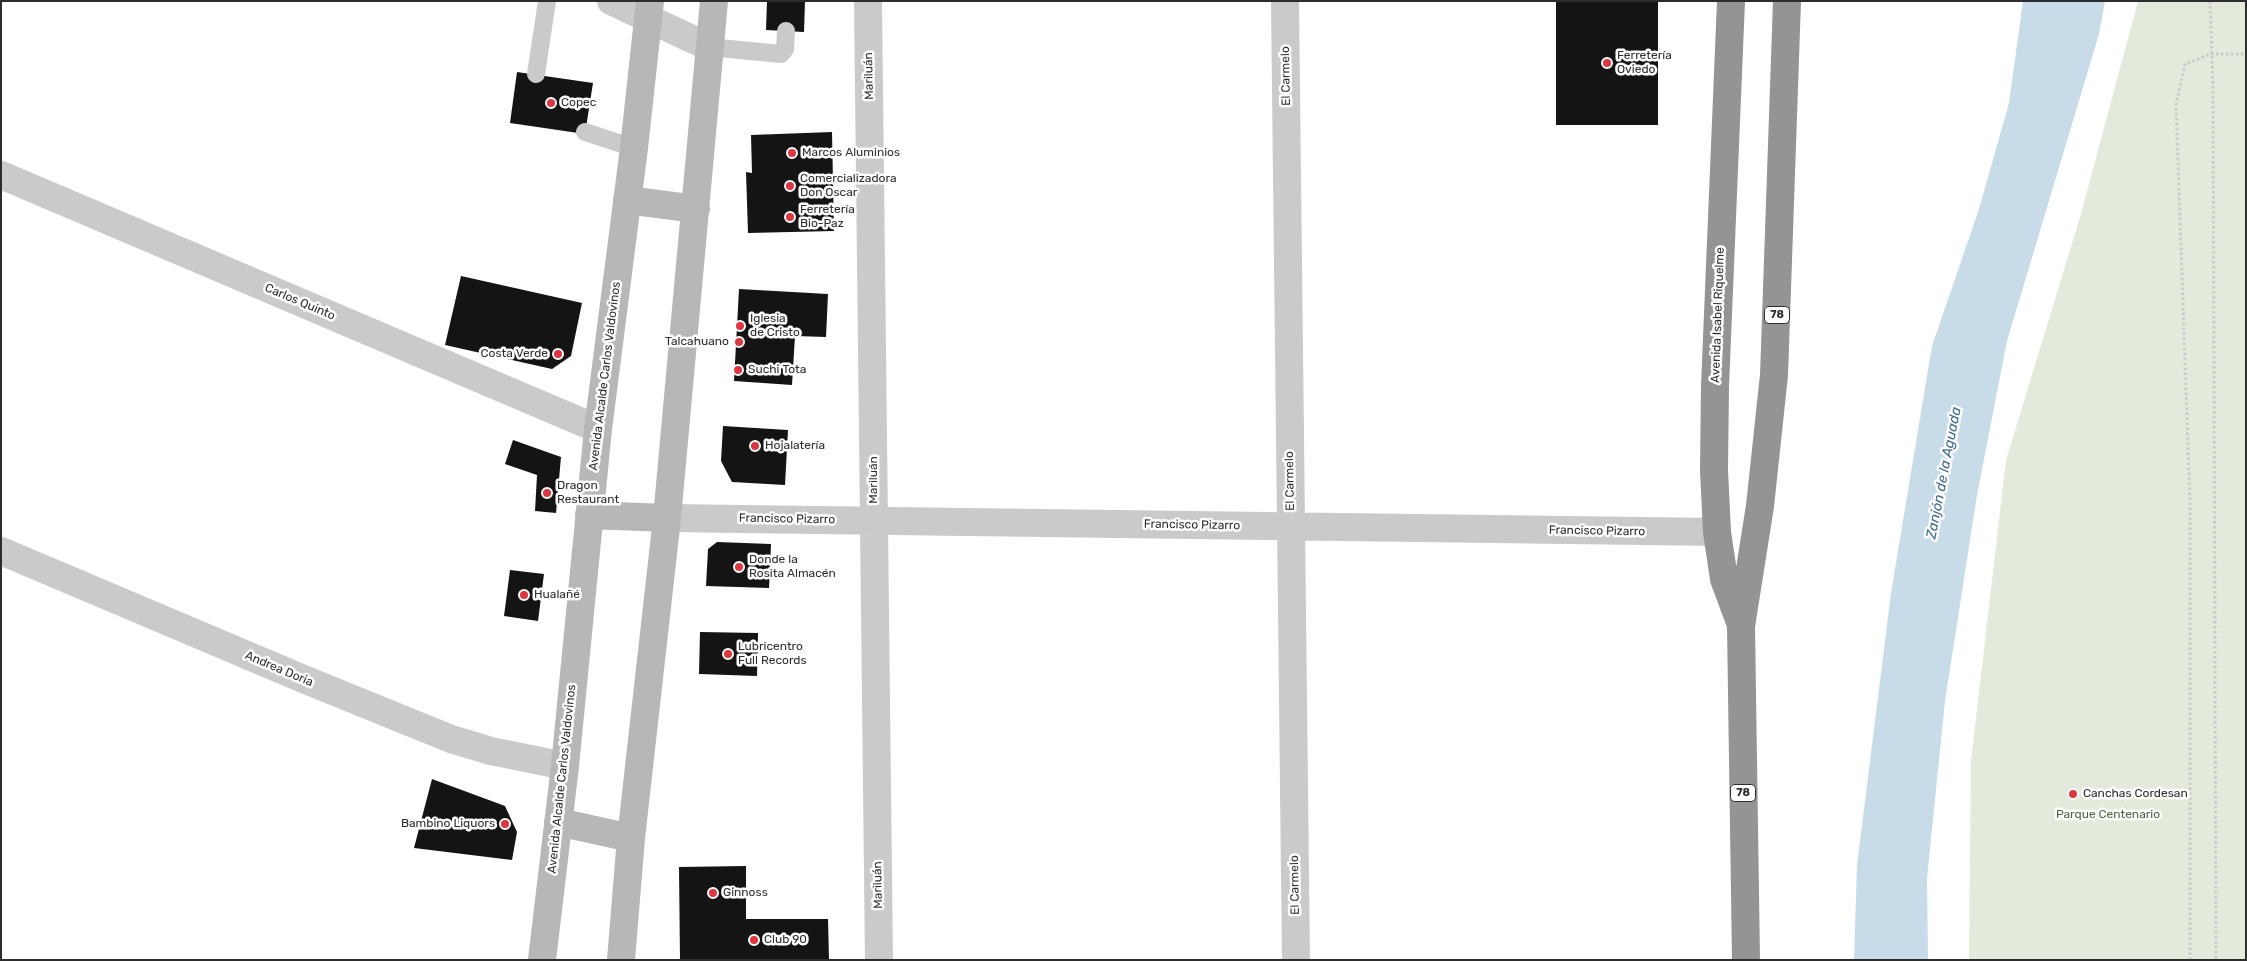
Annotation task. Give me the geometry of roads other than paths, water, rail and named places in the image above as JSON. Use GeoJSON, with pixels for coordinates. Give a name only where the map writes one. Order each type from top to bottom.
{"type":"FeatureCollection","features":[{"type":"Feature","properties":{"kind":"highway","name":"Avenida Isabel Riquelme"},"geometry":{"type":"LineString","coordinates":[[1731,1],[1715,386],[1714,470],[1717,532],[1724,579],[1741,626]]}},
{"type":"Feature","properties":{"kind":"highway","name":"Avenida Isabel Riquelme"},"geometry":{"type":"LineString","coordinates":[[1746,960],[1741,626],[1760,506],[1774,375],[1787,1]]}},
{"type":"Feature","properties":{"kind":"main road"},"geometry":{"type":"LineString","coordinates":[[621,960],[631,838],[667,518],[714,1]]}},
{"type":"Feature","properties":{"kind":"main road","name":"Avenida Alcalde Carlos Valdovinos"},"geometry":{"type":"LineString","coordinates":[[542,960],[565,766],[598,429],[634,148],[649,9]]}},
{"type":"Feature","properties":{"kind":"main road"},"geometry":{"type":"LineString","coordinates":[[627,200],[696,209]]}},
{"type":"Feature","properties":{"kind":"main road"},"geometry":{"type":"LineString","coordinates":[[589,515],[667,518]]}},
{"type":"Feature","properties":{"kind":"main road"},"geometry":{"type":"LineString","coordinates":[[558,822],[631,838]]}},
{"type":"Feature","properties":{"kind":"street"},"geometry":{"type":"LineString","coordinates":[[611,1],[649,9],[709,47]]}},
{"type":"Feature","properties":{"kind":"street","name":"Mariluán"},"geometry":{"type":"LineString","coordinates":[[868,1],[879,960]]}},
{"type":"Feature","properties":{"kind":"street","name":"El Carmelo"},"geometry":{"type":"LineString","coordinates":[[1285,1],[1296,960]]}},
{"type":"Feature","properties":{"kind":"street","name":"Carlos Quinto"},"geometry":{"type":"LineString","coordinates":[[1,175],[598,429]]}},
{"type":"Feature","properties":{"kind":"street","name":"Francisco Pizarro"},"geometry":{"type":"LineString","coordinates":[[667,518],[1717,532]]}},
{"type":"Feature","properties":{"kind":"street","name":"Andrea Doria"},"geometry":{"type":"LineString","coordinates":[[1,551],[301,678],[451,739],[491,751],[565,766]]}},
{"type":"Feature","properties":{"kind":"lane"},"geometry":{"type":"LineString","coordinates":[[536,74],[547,1]]}},
{"type":"Feature","properties":{"kind":"lane"},"geometry":{"type":"LineString","coordinates":[[709,47],[780,54],[786,49],[786,31]]}},
{"type":"Feature","properties":{"kind":"lane"},"geometry":{"type":"LineString","coordinates":[[585,132],[634,148]]}},
{"type":"Feature","properties":{"kind":"water","name":"Zanjón de la Aguada"},"geometry":{"type":"Polygon","coordinates":[[[2023,1],[2105,1],[2099,34],[2007,341],[1977,495],[1945,701],[1927,878],[1928,960],[1854,960],[1857,865],[1891,593],[1932,346],[1979,209],[2009,103],[2023,1]]]}},
{"type":"Feature","properties":{"kind":"place","name":"Ferretería Oviedo"},"geometry":{"type":"Point","coordinates":[1607,63]}},
{"type":"Feature","properties":{"kind":"place","name":"Copec"},"geometry":{"type":"Point","coordinates":[551,103]}},
{"type":"Feature","properties":{"kind":"place","name":"Marcos Aluminios"},"geometry":{"type":"Point","coordinates":[792,153]}},
{"type":"Feature","properties":{"kind":"place","name":"Comercializadora Don Oscar"},"geometry":{"type":"Point","coordinates":[790,186]}},
{"type":"Feature","properties":{"kind":"place","name":"Ferretería Bio-Paz"},"geometry":{"type":"Point","coordinates":[790,217]}},
{"type":"Feature","properties":{"kind":"place","name":"Iglesia de Cristo"},"geometry":{"type":"Point","coordinates":[740,326]}},
{"type":"Feature","properties":{"kind":"place","name":"Talcahuano"},"geometry":{"type":"Point","coordinates":[739,342]}},
{"type":"Feature","properties":{"kind":"place","name":"Costa Verde"},"geometry":{"type":"Point","coordinates":[558,354]}},
{"type":"Feature","properties":{"kind":"place","name":"Suchi Tota"},"geometry":{"type":"Point","coordinates":[738,370]}},
{"type":"Feature","properties":{"kind":"place","name":"Hojalatería"},"geometry":{"type":"Point","coordinates":[755,446]}},
{"type":"Feature","properties":{"kind":"place","name":"Dragon Restaurant"},"geometry":{"type":"Point","coordinates":[547,493]}},
{"type":"Feature","properties":{"kind":"place","name":"Donde la Rosita Almacén"},"geometry":{"type":"Point","coordinates":[739,567]}},
{"type":"Feature","properties":{"kind":"place","name":"Hualañé"},"geometry":{"type":"Point","coordinates":[524,595]}},
{"type":"Feature","properties":{"kind":"place","name":"Lubricentro Full Records"},"geometry":{"type":"Point","coordinates":[728,654]}},
{"type":"Feature","properties":{"kind":"place","name":"Canchas Cordesan"},"geometry":{"type":"Point","coordinates":[2073,794]}},
{"type":"Feature","properties":{"kind":"place","name":"Bambino Liquors"},"geometry":{"type":"Point","coordinates":[505,824]}},
{"type":"Feature","properties":{"kind":"place","name":"Ginnoss"},"geometry":{"type":"Point","coordinates":[713,893]}},
{"type":"Feature","properties":{"kind":"place","name":"Club 90"},"geometry":{"type":"Point","coordinates":[754,940]}},
{"type":"Feature","properties":{"kind":"park label","name":"Parque Centenario"},"geometry":{"type":"Point","coordinates":[2108,815]}}]}
